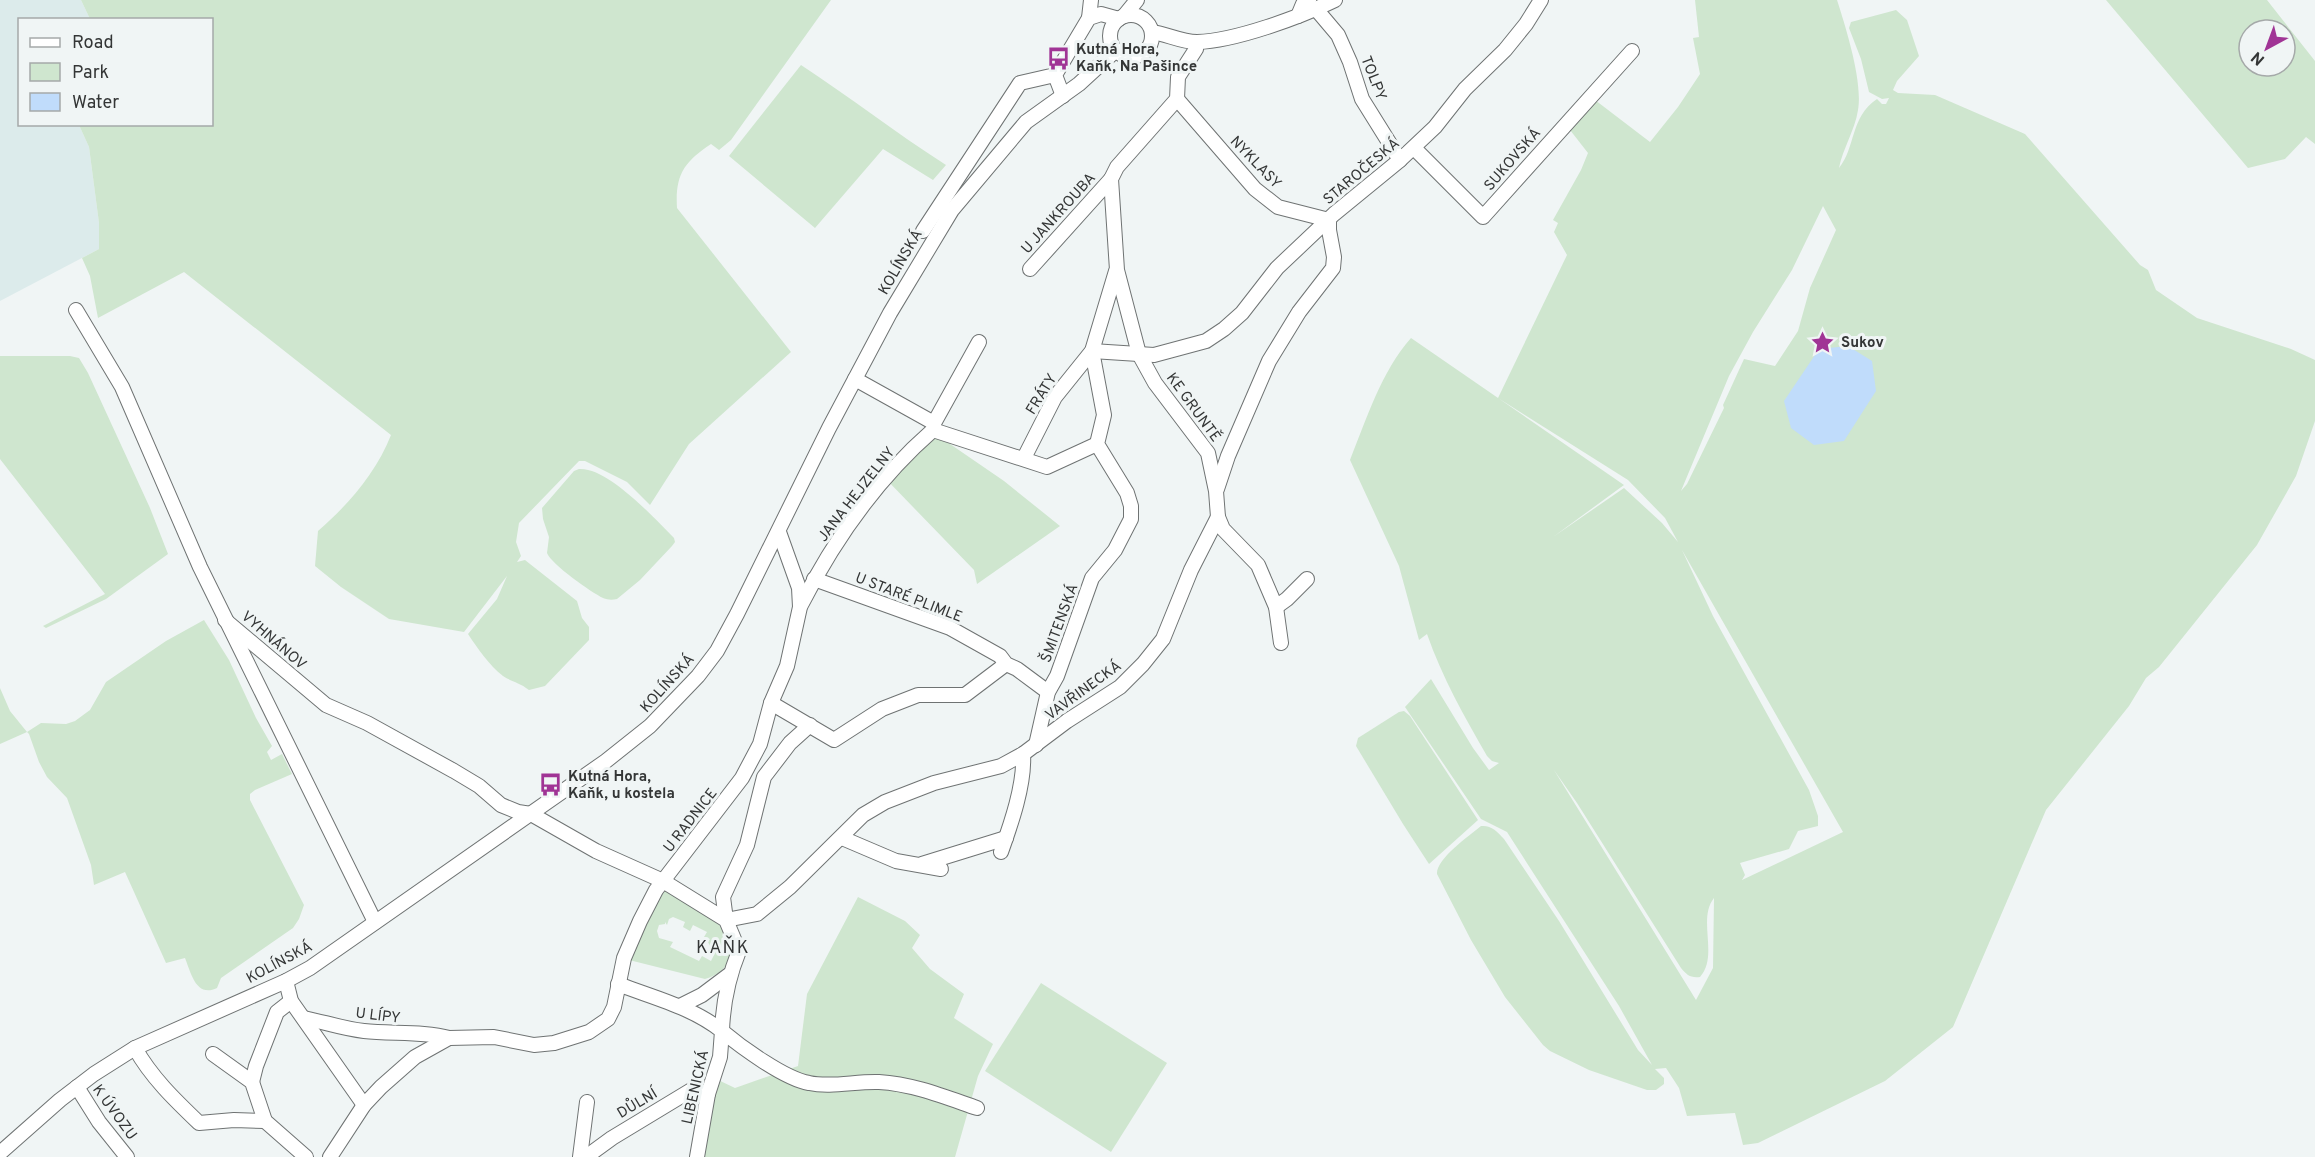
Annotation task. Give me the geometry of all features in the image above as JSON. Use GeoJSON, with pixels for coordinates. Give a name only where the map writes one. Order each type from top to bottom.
{"type":"FeatureCollection","features":[{"type":"Feature","properties":{"kind":"street"},"geometry":{"type":"LineString","coordinates":[[922,231],[1020,83],[1055,75],[1089,18],[1091,0]]}},
{"type":"Feature","properties":{"kind":"street"},"geometry":{"type":"LineString","coordinates":[[1089,18],[1101,14],[1121,18],[1136,15],[1142,18],[1146,21],[1151,39],[1141,55],[1135,57],[1121,55],[1112,46],[1110,34],[1121,18],[1137,0]]}},
{"type":"Feature","properties":{"kind":"street"},"geometry":{"type":"LineString","coordinates":[[1137,0],[1142,18]]}},
{"type":"Feature","properties":{"kind":"street"},"geometry":{"type":"LineString","coordinates":[[1151,39],[1167,38],[1197,42],[1238,35],[1298,16],[1312,4],[1335,0]]}},
{"type":"Feature","properties":{"kind":"street","name":"STAROČESKÁ"},"geometry":{"type":"LineString","coordinates":[[1216,491],[1228,456],[1273,353],[1299,312],[1333,268],[1334,257],[1329,220],[1435,128],[1465,89],[1505,50],[1526,24],[1541,0]]}},
{"type":"Feature","properties":{"kind":"street","name":"TOLPY"},"geometry":{"type":"LineString","coordinates":[[1312,4],[1338,35],[1362,99],[1400,160]]}},
{"type":"Feature","properties":{"kind":"street"},"geometry":{"type":"LineString","coordinates":[[1111,179],[1117,167],[1177,99],[1178,78],[1196,49],[1197,42]]}},
{"type":"Feature","properties":{"kind":"street","name":"KOLÍNSKÁ"},"geometry":{"type":"LineString","coordinates":[[0,1153],[77,1087],[135,1048],[286,981],[310,968],[606,761],[650,726],[698,676],[717,651],[855,380],[901,294],[952,210],[1026,122],[1086,79],[1116,51]]}},
{"type":"Feature","properties":{"kind":"street","name":"SUKOVSKÁ"},"geometry":{"type":"LineString","coordinates":[[1414,148],[1483,217],[1632,51]]}},
{"type":"Feature","properties":{"kind":"street"},"geometry":{"type":"LineString","coordinates":[[1055,75],[1063,96]]}},
{"type":"Feature","properties":{"kind":"street","name":"NYKLASY"},"geometry":{"type":"LineString","coordinates":[[1177,99],[1255,189],[1278,207],[1329,220]]}},
{"type":"Feature","properties":{"kind":"street","name":"U JANKROUBA"},"geometry":{"type":"LineString","coordinates":[[1030,269],[1111,179]]}},
{"type":"Feature","properties":{"kind":"street","name":"KE GRUNTĚ"},"geometry":{"type":"LineString","coordinates":[[1111,179],[1117,270],[1139,354],[1155,383],[1208,453],[1216,491],[1218,517]]}},
{"type":"Feature","properties":{"kind":"street"},"geometry":{"type":"LineString","coordinates":[[855,380],[933,427],[1047,467],[1097,444],[1104,415],[1092,351],[1155,355],[1206,341],[1242,313],[1276,268],[1329,220]]}},
{"type":"Feature","properties":{"kind":"street","name":"KE GRUNTĚ"},"geometry":{"type":"LineString","coordinates":[[1092,351],[1117,270]]}},
{"type":"Feature","properties":{"kind":"street"},"geometry":{"type":"LineString","coordinates":[[76,310],[122,387],[225,620]]}},
{"type":"Feature","properties":{"kind":"street","name":"JANA HEJZELNY"},"geometry":{"type":"LineString","coordinates":[[800,606],[832,548],[882,482],[933,427],[980,342]]}},
{"type":"Feature","properties":{"kind":"street","name":"FRÁTY"},"geometry":{"type":"LineString","coordinates":[[1024,458],[1055,397],[1092,351]]}},
{"type":"Feature","properties":{"kind":"street","name":"ŠMITENSKÁ"},"geometry":{"type":"LineString","coordinates":[[1036,745],[1046,698],[1057,676],[1092,579],[1115,550],[1131,519],[1131,506],[1127,493],[1097,444]]}},
{"type":"Feature","properties":{"kind":"street"},"geometry":{"type":"LineString","coordinates":[[1208,453],[1228,456]]}},
{"type":"Feature","properties":{"kind":"street"},"geometry":{"type":"LineString","coordinates":[[1218,517],[1223,529],[1258,565],[1276,607],[1281,643]]}},
{"type":"Feature","properties":{"kind":"street","name":"VAVŘINECKÁ"},"geometry":{"type":"LineString","coordinates":[[726,920],[757,915],[842,838],[863,815],[885,802],[934,783],[1000,766],[1023,754],[1120,687],[1163,639],[1191,570],[1218,517]]}},
{"type":"Feature","properties":{"kind":"street","name":"U RADNICE"},"geometry":{"type":"LineString","coordinates":[[663,881],[742,778],[760,744],[771,703],[787,666],[800,606],[799,588],[779,532]]}},
{"type":"Feature","properties":{"kind":"street","name":"U STARÉ PLIMLE"},"geometry":{"type":"LineString","coordinates":[[814,579],[950,628],[1000,656],[1006,664],[1017,669],[1046,698],[1059,718],[1067,722]]}},
{"type":"Feature","properties":{"kind":"street"},"geometry":{"type":"LineString","coordinates":[[1276,607],[1307,579]]}},
{"type":"Feature","properties":{"kind":"street","name":"VYHNÁNOV"},"geometry":{"type":"LineString","coordinates":[[225,620],[326,705],[367,723],[454,771],[479,786],[501,805],[518,812],[531,814],[596,851],[663,881]]}},
{"type":"Feature","properties":{"kind":"street","name":"VYHNÁNOV"},"geometry":{"type":"LineString","coordinates":[[225,620],[375,922]]}},
{"type":"Feature","properties":{"kind":"street"},"geometry":{"type":"LineString","coordinates":[[771,703],[834,740],[882,709],[918,695],[965,695],[1006,664]]}},
{"type":"Feature","properties":{"kind":"street"},"geometry":{"type":"LineString","coordinates":[[680,1006],[702,995],[730,974],[738,951],[726,920],[723,897],[747,845],[764,777],[790,743],[810,724]]}},
{"type":"Feature","properties":{"kind":"street"},"geometry":{"type":"LineString","coordinates":[[1001,852],[1020,784],[1023,754]]}},
{"type":"Feature","properties":{"kind":"street"},"geometry":{"type":"LineString","coordinates":[[742,778],[760,787]]}},
{"type":"Feature","properties":{"kind":"street"},"geometry":{"type":"LineString","coordinates":[[842,838],[876,854],[941,869]]}},
{"type":"Feature","properties":{"kind":"street"},"geometry":{"type":"LineString","coordinates":[[918,865],[1006,838]]}},
{"type":"Feature","properties":{"kind":"street"},"geometry":{"type":"LineString","coordinates":[[726,920],[663,881],[640,921],[624,958],[618,984],[680,1006],[708,1020],[736,1043],[789,1076],[809,1083],[879,1082],[922,1089],[977,1108]]}},
{"type":"Feature","properties":{"kind":"street","name":"LIBENICKÁ"},"geometry":{"type":"LineString","coordinates":[[697,1157],[708,1094],[720,1057],[723,1008],[730,974]]}},
{"type":"Feature","properties":{"kind":"street"},"geometry":{"type":"LineString","coordinates":[[286,981],[291,1001],[364,1105]]}},
{"type":"Feature","properties":{"kind":"street","name":"U LÍPY"},"geometry":{"type":"LineString","coordinates":[[304,1018],[362,1031],[410,1035],[436,1034],[449,1038],[494,1037],[534,1045],[554,1044],[590,1032],[608,1019],[614,1007],[618,984]]}},
{"type":"Feature","properties":{"kind":"street"},"geometry":{"type":"LineString","coordinates":[[291,1001],[277,1012],[252,1082],[265,1121],[306,1157]]}},
{"type":"Feature","properties":{"kind":"street"},"geometry":{"type":"LineString","coordinates":[[330,1157],[364,1105],[399,1070],[415,1057],[449,1038]]}},
{"type":"Feature","properties":{"kind":"street"},"geometry":{"type":"LineString","coordinates":[[135,1048],[159,1083],[199,1123],[234,1120],[265,1121]]}},
{"type":"Feature","properties":{"kind":"street"},"geometry":{"type":"LineString","coordinates":[[213,1054],[252,1082]]}},
{"type":"Feature","properties":{"kind":"street","name":"K ÚVOZU"},"geometry":{"type":"LineString","coordinates":[[77,1087],[99,1122],[128,1157]]}},
{"type":"Feature","properties":{"kind":"street","name":"DŮLNÍ"},"geometry":{"type":"LineString","coordinates":[[586,1157],[612,1138],[693,1089],[708,1094]]}},
{"type":"Feature","properties":{"kind":"street"},"geometry":{"type":"LineString","coordinates":[[580,1157],[587,1102]]}},
{"type":"Feature","properties":{"kind":"street"},"geometry":{"type":"LineString","coordinates":[[584,1130],[612,1138]]}},
{"type":"Feature","properties":{"kind":"shaded area"},"geometry":{"type":"Polygon","coordinates":[[[0,0],[81,0],[90,18],[18,18],[18,126],[79,126],[89,147],[99,223],[99,249],[0,301],[0,0]]]}},
{"type":"Feature","properties":{"kind":"green space"},"geometry":{"type":"Polygon","coordinates":[[[81,0],[831,0],[731,140],[719,150],[711,144],[694,157],[683,170],[678,187],[677,208],[791,352],[689,444],[650,505],[627,482],[585,461],[579,461],[519,523],[516,542],[521,556],[517,562],[525,560],[577,601],[582,618],[589,627],[589,640],[545,686],[529,690],[503,676],[488,662],[468,634],[497,599],[507,576],[464,632],[389,619],[341,587],[315,566],[318,531],[360,488],[385,449],[391,435],[184,272],[98,318],[90,276],[82,258],[99,249],[99,223],[89,147],[79,126],[213,126],[213,18],[90,18],[81,0]]]}},
{"type":"Feature","properties":{"kind":"green space"},"geometry":{"type":"Polygon","coordinates":[[[1695,0],[1837,0],[1853,55],[1859,98],[1852,132],[1839,168],[1862,114],[1877,99],[1882,104],[1886,104],[1889,98],[1882,99],[1869,92],[1861,59],[1849,28],[1851,22],[1896,10],[1907,20],[1919,56],[1897,81],[1893,90],[1898,93],[1935,95],[2025,134],[2140,265],[2148,270],[2156,290],[2197,318],[2291,349],[2315,360],[2315,421],[2296,476],[2257,545],[2159,667],[2146,678],[2129,706],[2046,810],[1953,1027],[1885,1081],[1758,1143],[1743,1145],[1735,1113],[1687,1116],[1679,1088],[1666,1068],[1655,1069],[1664,1078],[1664,1084],[1656,1090],[1647,1090],[1589,1070],[1550,1051],[1505,997],[1471,940],[1437,874],[1438,868],[1447,855],[1481,826],[1488,826],[1504,839],[1559,921],[1638,1050],[1652,1065],[1619,1006],[1507,832],[1481,819],[1405,707],[1431,679],[1489,770],[1499,763],[1487,756],[1470,726],[1427,634],[1419,640],[1399,566],[1350,460],[1383,380],[1400,351],[1411,338],[1624,485],[1553,537],[1624,488],[1662,523],[1678,542],[1665,518],[1628,480],[1498,398],[1567,255],[1554,232],[1558,223],[1553,220],[1588,153],[1570,130],[1595,100],[1650,142],[1678,107],[1700,74],[1693,38],[1699,37],[1695,0]],[[1823,206],[1792,270],[1753,332],[1729,376],[1681,491],[1687,484],[1724,408],[1723,405],[1744,359],[1775,366],[1798,331],[1810,288],[1836,230],[1823,206]],[[1682,550],[1713,616],[1809,790],[1818,816],[1818,826],[1798,831],[1789,849],[1740,863],[1745,875],[1742,880],[1843,832],[1682,550]],[[1554,770],[1696,1000],[1713,968],[1714,898],[1707,916],[1708,959],[1700,977],[1691,976],[1681,968],[1554,770]]]}},
{"type":"Feature","properties":{"kind":"green space"},"geometry":{"type":"Polygon","coordinates":[[[2106,0],[2267,0],[2281,18],[2237,18],[2237,78],[2297,78],[2297,38],[2315,61],[2315,144],[2306,137],[2285,159],[2248,168],[2106,0]]]}},
{"type":"Feature","properties":{"kind":"green space"},"geometry":{"type":"Polygon","coordinates":[[[801,65],[946,165],[933,180],[883,149],[815,228],[729,156],[801,65]]]}},
{"type":"Feature","properties":{"kind":"green space"},"geometry":{"type":"Polygon","coordinates":[[[0,356],[79,358],[150,508],[168,554],[106,599],[46,628],[43,626],[105,594],[0,459],[0,356]]]}},
{"type":"Feature","properties":{"kind":"green space"},"geometry":{"type":"Polygon","coordinates":[[[934,433],[1004,481],[1060,526],[977,584],[974,570],[884,477],[934,433]]]}},
{"type":"Feature","properties":{"kind":"green space"},"geometry":{"type":"Polygon","coordinates":[[[579,469],[603,476],[617,485],[674,538],[675,542],[672,546],[640,580],[617,599],[605,599],[590,590],[564,571],[547,553],[549,537],[542,508],[574,471],[579,469]]]}},
{"type":"Feature","properties":{"kind":"green space"},"geometry":{"type":"Polygon","coordinates":[[[204,620],[229,660],[272,746],[267,752],[271,760],[282,754],[292,774],[255,790],[250,794],[250,800],[304,905],[293,928],[221,978],[217,988],[210,990],[204,990],[195,982],[185,958],[166,963],[125,872],[94,885],[91,865],[67,798],[47,777],[27,732],[41,723],[66,724],[75,721],[90,710],[106,682],[166,641],[204,620]]]}},
{"type":"Feature","properties":{"kind":"green space"},"geometry":{"type":"Polygon","coordinates":[[[0,688],[10,711],[27,732],[0,744],[0,688]]]}},
{"type":"Feature","properties":{"kind":"green space"},"geometry":{"type":"Polygon","coordinates":[[[1404,711],[1410,716],[1478,820],[1429,864],[1356,746],[1358,738],[1404,711]]]}},
{"type":"Feature","properties":{"kind":"green space"},"geometry":{"type":"Polygon","coordinates":[[[667,889],[693,904],[728,932],[734,953],[729,962],[715,975],[705,979],[629,960],[657,899],[667,889]],[[673,917],[669,919],[667,925],[665,922],[659,925],[657,931],[659,938],[673,942],[670,947],[699,961],[702,956],[711,961],[717,949],[710,946],[708,942],[710,939],[704,937],[707,932],[693,925],[690,931],[683,927],[685,922],[673,917]]]}},
{"type":"Feature","properties":{"kind":"green space"},"geometry":{"type":"Polygon","coordinates":[[[858,897],[905,921],[920,935],[912,948],[930,969],[964,994],[954,1018],[993,1044],[978,1076],[955,1157],[696,1157],[714,1078],[735,1088],[798,1066],[807,994],[858,897]]]}},
{"type":"Feature","properties":{"kind":"green space"},"geometry":{"type":"Polygon","coordinates":[[[1041,983],[1167,1063],[1111,1152],[985,1071],[1041,983]]]}},
{"type":"Feature","properties":{"kind":"water"},"geometry":{"type":"Polygon","coordinates":[[[1848,346],[1872,361],[1876,391],[1844,441],[1814,445],[1791,428],[1784,401],[1819,349],[1848,346]]]}},
{"type":"Feature","properties":{"kind":"place","name":"Kutná Hora, Kaňk, Na Pašince"},"geometry":{"type":"Point","coordinates":[1058,58]}},
{"type":"Feature","properties":{"kind":"place","name":"Sukov"},"geometry":{"type":"Point","coordinates":[1823,342]}},
{"type":"Feature","properties":{"kind":"place","name":"Kutná Hora, Kaňk, u kostela"},"geometry":{"type":"Point","coordinates":[550,785]}},
{"type":"Feature","properties":{"kind":"district","name":"KAŇK"},"geometry":{"type":"Point","coordinates":[723,947]}}]}
